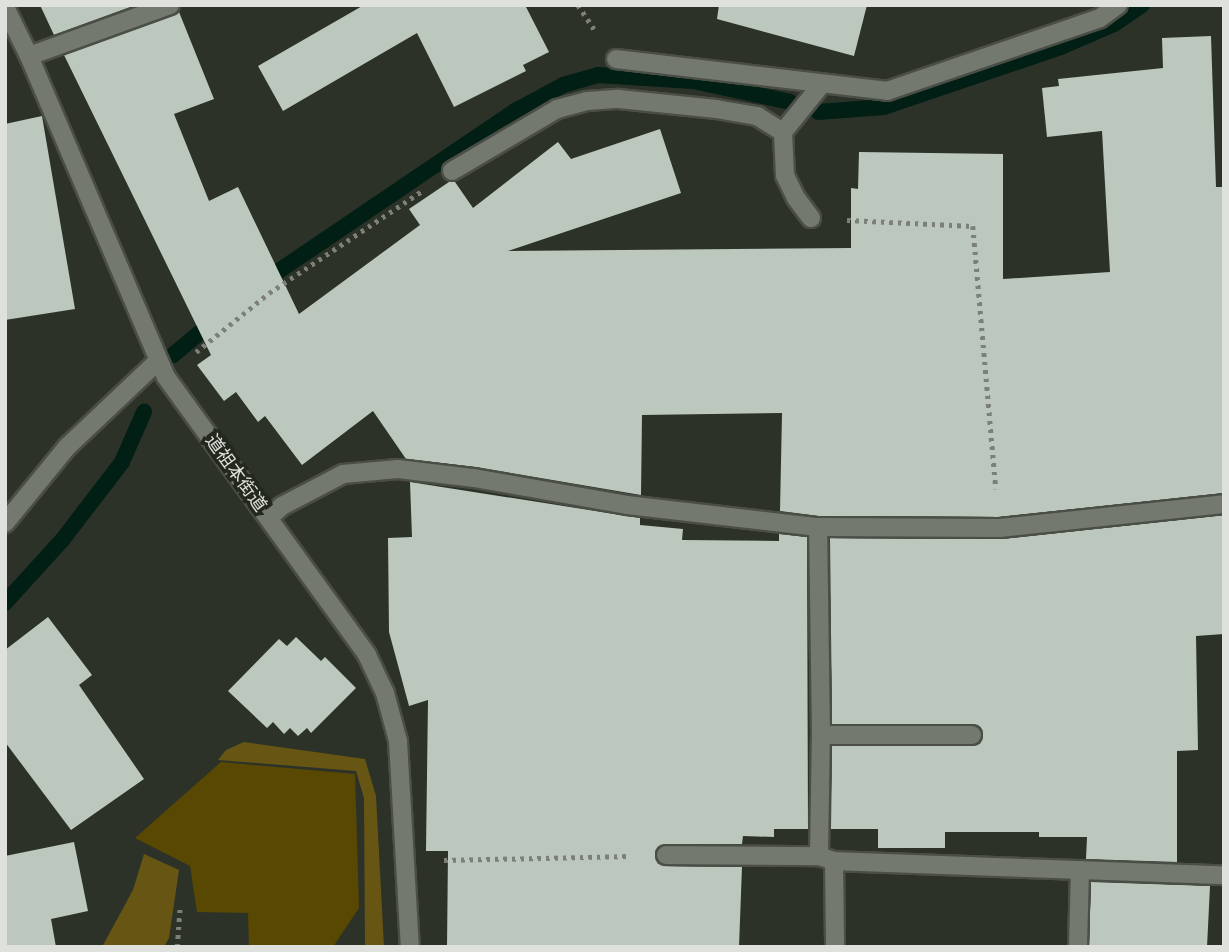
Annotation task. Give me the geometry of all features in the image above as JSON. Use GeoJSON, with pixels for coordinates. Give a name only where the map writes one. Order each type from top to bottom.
{"type":"FeatureCollection","features":[{"type":"Feature","properties":{"kind":"street"},"geometry":{"type":"LineString","coordinates":[[29,56],[170,5]]}},
{"type":"Feature","properties":{"kind":"street"},"geometry":{"type":"LineString","coordinates":[[616,59],[887,91],[1100,18],[1118,5]]}},
{"type":"Feature","properties":{"kind":"street","name":"道祖本街道"},"geometry":{"type":"LineString","coordinates":[[5,6],[29,56],[162,369],[367,655],[385,693],[398,741],[410,947]]}},
{"type":"Feature","properties":{"kind":"street"},"geometry":{"type":"LineString","coordinates":[[811,218],[796,198],[785,175],[783,132],[821,85]]}},
{"type":"Feature","properties":{"kind":"street"},"geometry":{"type":"LineString","coordinates":[[452,171],[557,109],[587,101],[619,99],[716,109],[757,116],[783,132]]}},
{"type":"Feature","properties":{"kind":"street"},"geometry":{"type":"LineString","coordinates":[[5,523],[67,447],[162,369]]}},
{"type":"Feature","properties":{"kind":"street"},"geometry":{"type":"LineString","coordinates":[[269,518],[282,506],[343,474],[398,469],[474,478],[627,505],[818,527],[1000,528],[1224,505]]}},
{"type":"Feature","properties":{"kind":"street"},"geometry":{"type":"LineString","coordinates":[[818,527],[821,735],[827,859],[835,947]]}},
{"type":"Feature","properties":{"kind":"street"},"geometry":{"type":"LineString","coordinates":[[821,735],[972,735]]}},
{"type":"Feature","properties":{"kind":"street"},"geometry":{"type":"LineString","coordinates":[[666,855],[1224,875]]}},
{"type":"Feature","properties":{"kind":"street"},"geometry":{"type":"LineString","coordinates":[[1078,947],[1080,870]]}},
{"type":"Feature","properties":{"kind":"path"},"geometry":{"type":"LineString","coordinates":[[162,369],[269,293],[452,171]]}},
{"type":"Feature","properties":{"kind":"path"},"geometry":{"type":"LineString","coordinates":[[811,218],[973,226],[1000,528]]}},
{"type":"Feature","properties":{"kind":"path"},"geometry":{"type":"LineString","coordinates":[[404,860],[666,855]]}},
{"type":"Feature","properties":{"kind":"path"},"geometry":{"type":"LineString","coordinates":[[177,947],[180,906]]}},
{"type":"Feature","properties":{"kind":"shaded area"},"geometry":{"type":"Polygon","coordinates":[[[244,742],[365,759],[376,796],[384,947],[365,947],[364,798],[356,771],[218,760],[226,750],[244,742]]]}},
{"type":"Feature","properties":{"kind":"shaded area"},"geometry":{"type":"Polygon","coordinates":[[[221,762],[355,774],[359,908],[333,947],[249,947],[248,913],[197,912],[190,866],[135,838],[221,762]]]}},
{"type":"Feature","properties":{"kind":"shaded area"},"geometry":{"type":"Polygon","coordinates":[[[144,854],[179,870],[169,938],[164,947],[102,947],[133,890],[144,854]]]}},
{"type":"Feature","properties":{"kind":"building"},"geometry":{"type":"Polygon","coordinates":[[[40,5],[136,5],[54,35],[40,5]]]}},
{"type":"Feature","properties":{"kind":"building"},"geometry":{"type":"Polygon","coordinates":[[[364,5],[525,5],[549,52],[523,65],[526,71],[454,107],[417,33],[283,111],[258,66],[364,5]]]}},
{"type":"Feature","properties":{"kind":"building"},"geometry":{"type":"Polygon","coordinates":[[[719,5],[867,5],[854,56],[717,19],[719,5]]]}},
{"type":"Feature","properties":{"kind":"building"},"geometry":{"type":"Polygon","coordinates":[[[179,12],[214,99],[174,114],[209,201],[238,187],[299,314],[420,225],[409,209],[449,182],[455,182],[473,208],[558,142],[571,159],[660,129],[681,193],[508,251],[851,248],[851,188],[858,189],[859,152],[1003,154],[1003,279],[1110,272],[1102,131],[1047,137],[1042,88],[1059,86],[1058,79],[1163,68],[1162,38],[1211,36],[1216,187],[1224,187],[1224,493],[999,517],[819,516],[780,511],[782,413],[642,415],[641,495],[476,467],[406,459],[373,411],[302,465],[265,416],[258,422],[236,392],[224,401],[197,365],[211,355],[64,55],[179,12]]]}},
{"type":"Feature","properties":{"kind":"building"},"geometry":{"type":"Polygon","coordinates":[[[42,116],[75,309],[5,320],[5,124],[42,116]]]}},
{"type":"Feature","properties":{"kind":"building"},"geometry":{"type":"Polygon","coordinates":[[[410,482],[640,518],[640,525],[683,529],[682,540],[779,541],[779,534],[807,537],[808,829],[774,829],[774,837],[743,836],[742,844],[665,844],[657,849],[655,854],[657,861],[665,866],[742,867],[739,947],[447,947],[448,851],[426,851],[428,700],[409,706],[389,632],[388,538],[412,537],[410,482]]]}},
{"type":"Feature","properties":{"kind":"building"},"geometry":{"type":"Polygon","coordinates":[[[1224,515],[1224,634],[1196,636],[1198,750],[1177,751],[1177,862],[1086,859],[1087,837],[1039,837],[1039,832],[945,832],[945,848],[878,848],[878,829],[831,829],[832,746],[972,746],[981,741],[983,734],[978,726],[972,724],[832,724],[830,538],[1001,539],[1224,515]]]}},
{"type":"Feature","properties":{"kind":"building"},"geometry":{"type":"Polygon","coordinates":[[[48,617],[92,675],[79,685],[144,779],[71,830],[5,742],[5,650],[48,617]]]}},
{"type":"Feature","properties":{"kind":"building"},"geometry":{"type":"Polygon","coordinates":[[[296,637],[321,661],[325,657],[356,688],[311,733],[307,728],[298,736],[290,728],[284,734],[273,722],[267,728],[228,691],[279,639],[287,646],[296,637]]]}},
{"type":"Feature","properties":{"kind":"building"},"geometry":{"type":"Polygon","coordinates":[[[74,842],[88,911],[51,919],[56,947],[5,947],[5,856],[74,842]]]}},
{"type":"Feature","properties":{"kind":"building"},"geometry":{"type":"Polygon","coordinates":[[[1091,882],[1210,886],[1207,947],[1089,947],[1091,882]]]}},
{"type":"Feature","properties":{"kind":"waterway"},"geometry":{"type":"LineString","coordinates":[[818,112],[884,107],[1061,47],[1114,24],[1142,5]]}},
{"type":"Feature","properties":{"kind":"waterway"},"geometry":{"type":"LineString","coordinates":[[261,283],[517,110],[563,85],[598,75],[693,81],[790,102]]}},
{"type":"Feature","properties":{"kind":"waterway"},"geometry":{"type":"LineString","coordinates":[[173,355],[216,319]]}},
{"type":"Feature","properties":{"kind":"waterway"},"geometry":{"type":"LineString","coordinates":[[5,603],[63,539],[122,462],[144,412]]}}]}
